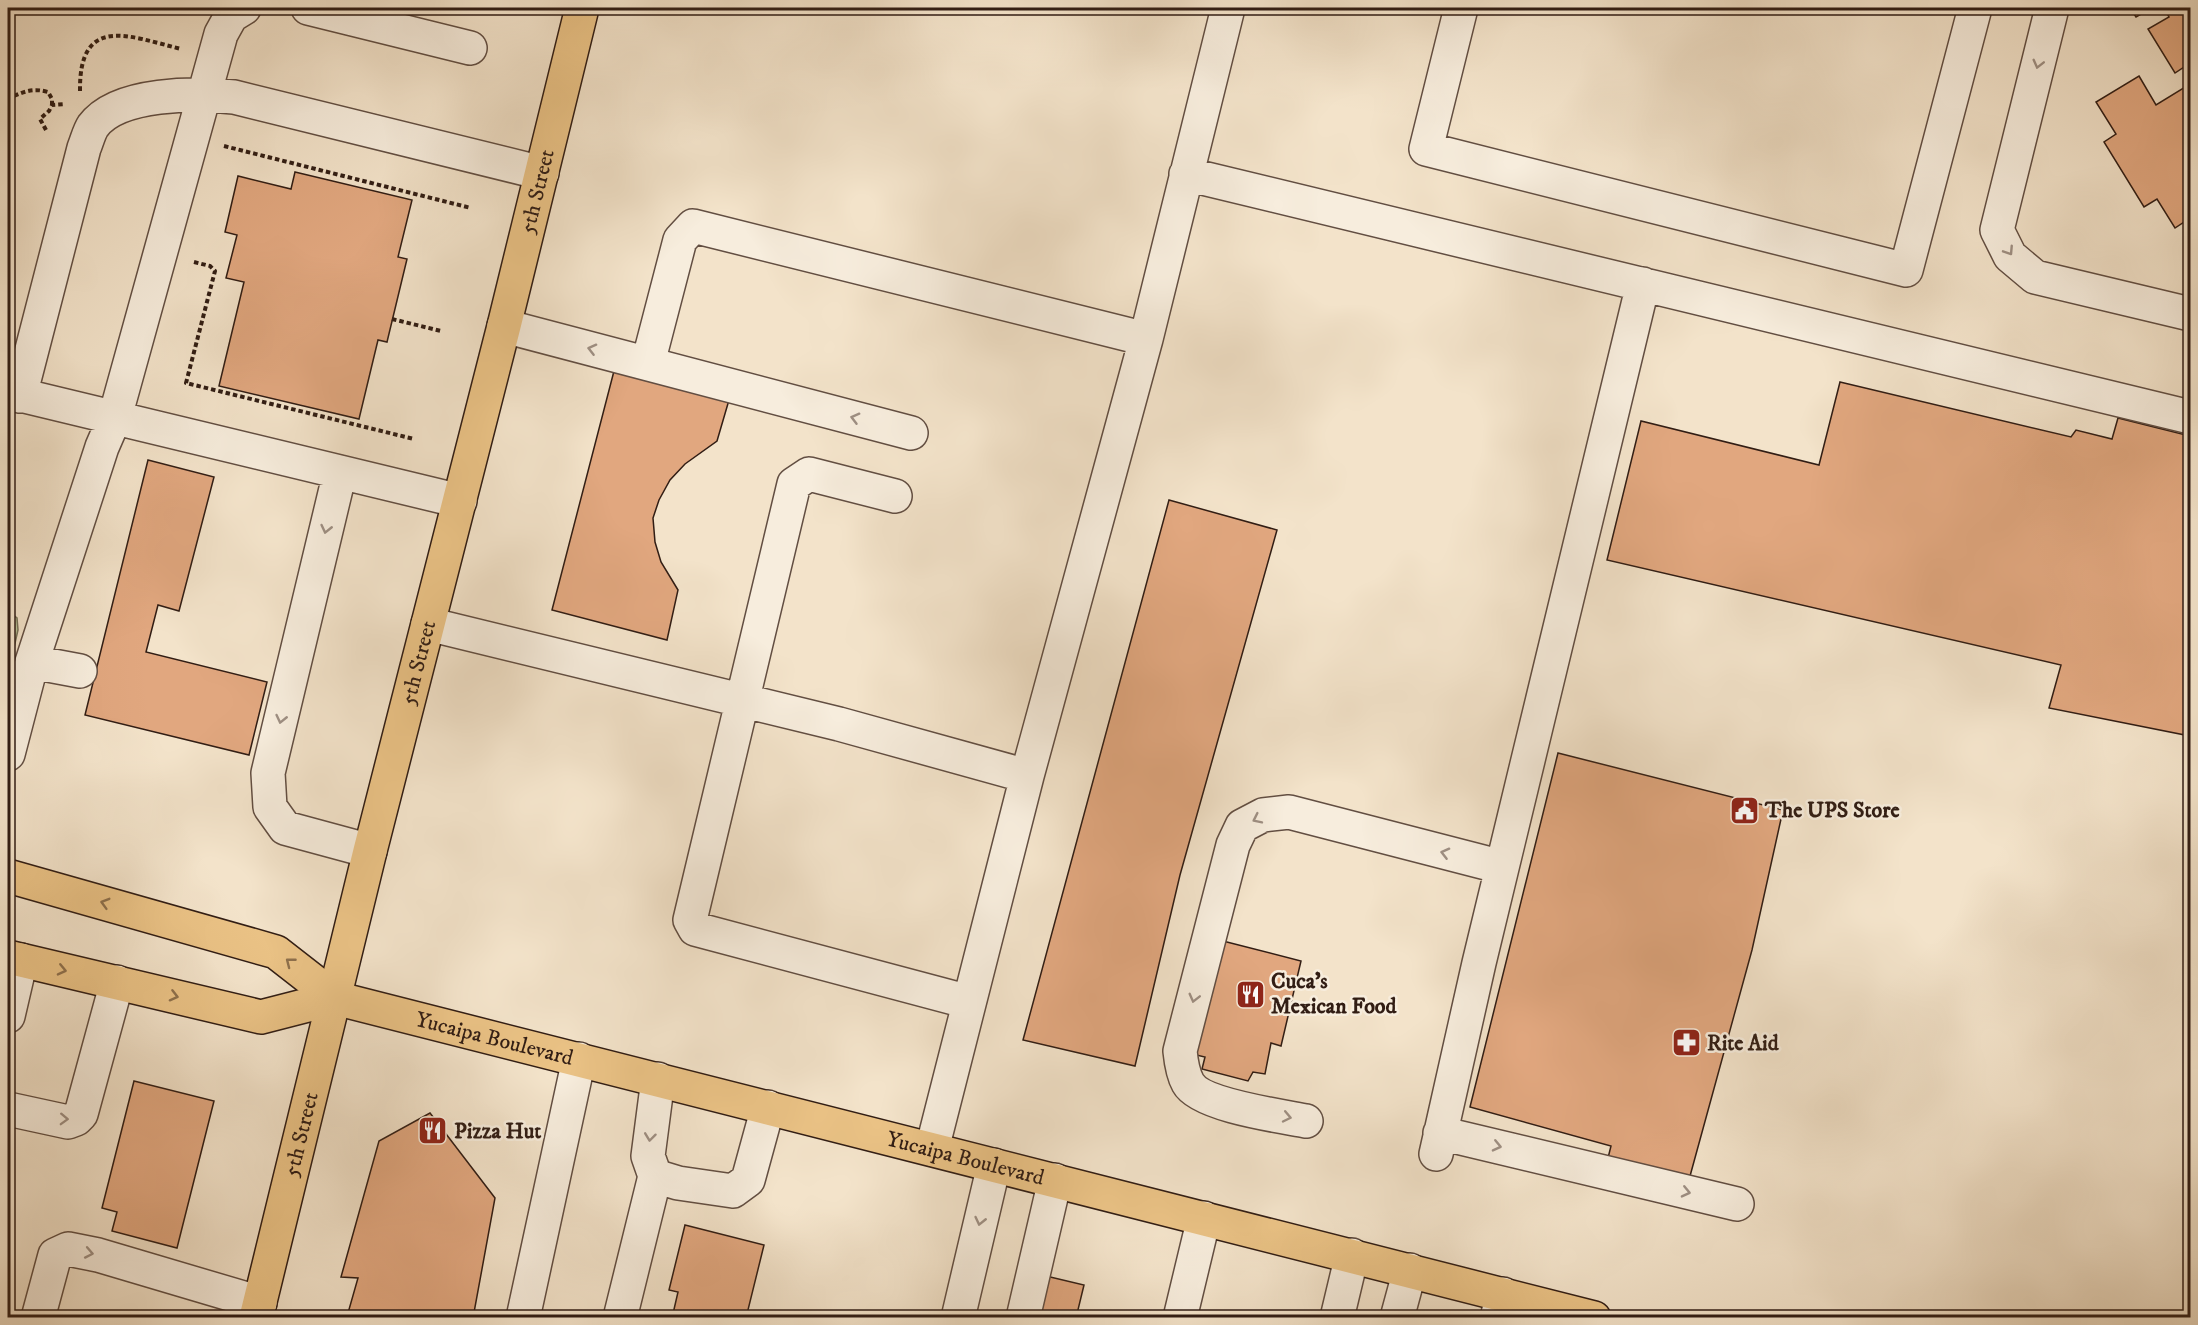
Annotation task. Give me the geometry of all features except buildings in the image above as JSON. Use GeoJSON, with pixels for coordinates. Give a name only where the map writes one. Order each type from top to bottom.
{"type":"FeatureCollection","features":[{"type":"Feature","properties":{"kind":"main road","name":"5th Street"},"geometry":{"type":"LineString","coordinates":[[258,1310],[370,851],[460,501],[582,8]]}},
{"type":"Feature","properties":{"kind":"main road","name":"Yucaipa Boulevard"},"geometry":{"type":"LineString","coordinates":[[8,876],[276,952],[335,998],[1410,1270],[1500,1306],[1594,1317]]}},
{"type":"Feature","properties":{"kind":"main road","name":"Yucaipa Boulevard"},"geometry":{"type":"LineString","coordinates":[[14,958],[261,1017],[335,998]]}},
{"type":"Feature","properties":{"kind":"lane"},"geometry":{"type":"LineString","coordinates":[[8,754],[32,662],[102,447],[115,417],[221,34],[231,16],[244,8]]}},
{"type":"Feature","properties":{"kind":"lane"},"geometry":{"type":"LineString","coordinates":[[308,8],[470,48]]}},
{"type":"Feature","properties":{"kind":"lane"},"geometry":{"type":"LineString","coordinates":[[932,1149],[1027,776],[1146,339],[1228,8]]}},
{"type":"Feature","properties":{"kind":"lane"},"geometry":{"type":"LineString","coordinates":[[1461,8],[1426,149],[1906,270],[1975,8]]}},
{"type":"Feature","properties":{"kind":"lane"},"geometry":{"type":"LineString","coordinates":[[2052,8],[1997,230],[2010,256],[2036,277],[2190,314]]}},
{"type":"Feature","properties":{"kind":"lane"},"geometry":{"type":"LineString","coordinates":[[460,501],[14,394],[84,148],[93,126],[107,114],[130,101],[205,94],[234,97],[542,173]]}},
{"type":"Feature","properties":{"kind":"lane"},"geometry":{"type":"LineString","coordinates":[[1186,174],[2190,417]]}},
{"type":"Feature","properties":{"kind":"lane"},"geometry":{"type":"LineString","coordinates":[[648,363],[680,240],[693,226],[1146,339]]}},
{"type":"Feature","properties":{"kind":"lane"},"geometry":{"type":"LineString","coordinates":[[1643,284],[1502,867],[1438,1143],[1737,1204]]}},
{"type":"Feature","properties":{"kind":"lane"},"geometry":{"type":"LineString","coordinates":[[504,326],[911,433]]}},
{"type":"Feature","properties":{"kind":"lane"},"geometry":{"type":"LineString","coordinates":[[339,472],[268,773],[270,807],[285,828],[370,851]]}},
{"type":"Feature","properties":{"kind":"lane"},"geometry":{"type":"LineString","coordinates":[[896,496],[809,474],[794,484],[690,920],[695,929],[969,1002]]}},
{"type":"Feature","properties":{"kind":"lane"},"geometry":{"type":"LineString","coordinates":[[428,624],[839,724],[1027,776]]}},
{"type":"Feature","properties":{"kind":"lane"},"geometry":{"type":"LineString","coordinates":[[32,662],[80,671]]}},
{"type":"Feature","properties":{"kind":"lane"},"geometry":{"type":"LineString","coordinates":[[1306,1121],[1212,1101],[1188,1085],[1182,1064],[1180,1051],[1233,845],[1242,826],[1263,815],[1288,812],[1502,867]]}},
{"type":"Feature","properties":{"kind":"lane"},"geometry":{"type":"LineString","coordinates":[[8,1016],[14,958]]}},
{"type":"Feature","properties":{"kind":"lane"},"geometry":{"type":"LineString","coordinates":[[8,1108],[68,1122],[81,1114],[117,982]]}},
{"type":"Feature","properties":{"kind":"lane"},"geometry":{"type":"LineString","coordinates":[[523,1317],[579,1059]]}},
{"type":"Feature","properties":{"kind":"lane"},"geometry":{"type":"LineString","coordinates":[[620,1317],[655,1176],[648,1156],[658,1079]]}},
{"type":"Feature","properties":{"kind":"lane"},"geometry":{"type":"LineString","coordinates":[[655,1176],[678,1183],[733,1191],[748,1180],[768,1107]]}},
{"type":"Feature","properties":{"kind":"lane"},"geometry":{"type":"LineString","coordinates":[[958,1317],[994,1165]]}},
{"type":"Feature","properties":{"kind":"lane"},"geometry":{"type":"LineString","coordinates":[[1027,1304],[1054,1180]]}},
{"type":"Feature","properties":{"kind":"lane"},"geometry":{"type":"LineString","coordinates":[[1180,1317],[1204,1218]]}},
{"type":"Feature","properties":{"kind":"lane"},"geometry":{"type":"LineString","coordinates":[[38,1317],[55,1255],[68,1249],[98,1255],[258,1310]]}},
{"type":"Feature","properties":{"kind":"lane"},"geometry":{"type":"LineString","coordinates":[[1337,1317],[1352,1255]]}},
{"type":"Feature","properties":{"kind":"lane"},"geometry":{"type":"LineString","coordinates":[[1397,1317],[1410,1270]]}},
{"type":"Feature","properties":{"kind":"path"},"geometry":{"type":"LineString","coordinates":[[80,94],[80,70],[83,57],[92,45],[104,37],[134,37],[183,49]]}},
{"type":"Feature","properties":{"kind":"path"},"geometry":{"type":"LineString","coordinates":[[14,96],[28,90],[48,92],[52,105],[40,119],[46,130]]}},
{"type":"Feature","properties":{"kind":"path"},"geometry":{"type":"LineString","coordinates":[[52,105],[68,105]]}},
{"type":"Feature","properties":{"kind":"path"},"geometry":{"type":"LineString","coordinates":[[221,146],[471,208]]}},
{"type":"Feature","properties":{"kind":"path"},"geometry":{"type":"LineString","coordinates":[[188,256],[194,262],[210,266],[214,271],[186,383],[414,438]]}},
{"type":"Feature","properties":{"kind":"path"},"geometry":{"type":"LineString","coordinates":[[392,319],[441,332]]}},
{"type":"Feature","properties":{"kind":"green space"},"geometry":{"type":"Polygon","coordinates":[[[8,611],[17,618],[18,630],[8,674],[8,611]]]}},
{"type":"Feature","properties":{"kind":"place","name":"The UPS Store"},"geometry":{"type":"Point","coordinates":[1744,810]}},
{"type":"Feature","properties":{"kind":"place","name":"Cuca's Mexican Food"},"geometry":{"type":"Point","coordinates":[1250,994]}},
{"type":"Feature","properties":{"kind":"place","name":"Rite Aid"},"geometry":{"type":"Point","coordinates":[1686,1043]}},
{"type":"Feature","properties":{"kind":"place","name":"Pizza Hut"},"geometry":{"type":"Point","coordinates":[433,1131]}}]}
